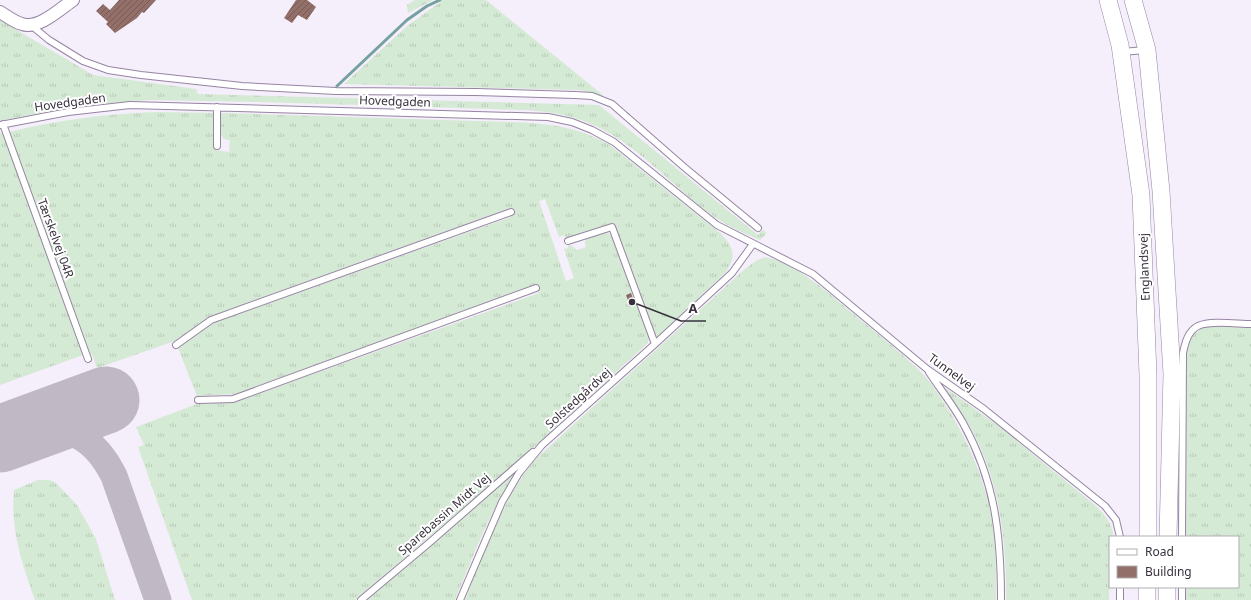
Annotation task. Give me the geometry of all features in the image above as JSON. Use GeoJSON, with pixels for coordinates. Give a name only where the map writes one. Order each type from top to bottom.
{"type":"FeatureCollection","features":[{"type":"Feature","properties":{"kind":"main road","name":"Englandsvej"},"geometry":{"type":"LineString","coordinates":[[1108,0],[1121,52],[1141,195],[1148,375],[1148,536]]}},
{"type":"Feature","properties":{"kind":"main road","name":"Englandsvej"},"geometry":{"type":"LineString","coordinates":[[1133,0],[1147,50],[1161,191],[1172,374],[1168,536]]}},
{"type":"Feature","properties":{"kind":"main road"},"geometry":{"type":"LineString","coordinates":[[1147,588],[1147,600]]}},
{"type":"Feature","properties":{"kind":"main road"},"geometry":{"type":"LineString","coordinates":[[1167,588],[1167,600]]}},
{"type":"Feature","properties":{"kind":"street"},"geometry":{"type":"LineString","coordinates":[[0,12],[23,25],[32,26],[41,22],[74,0]]}},
{"type":"Feature","properties":{"kind":"lane"},"geometry":{"type":"LineString","coordinates":[[32,26],[49,40],[83,61],[108,70],[141,75],[242,86],[336,91],[476,92],[575,94],[592,96],[612,104],[684,167],[758,228]]}},
{"type":"Feature","properties":{"kind":"lane"},"geometry":{"type":"LineString","coordinates":[[1121,52],[1147,50]]}},
{"type":"Feature","properties":{"kind":"lane","name":"Hovedgaden"},"geometry":{"type":"LineString","coordinates":[[2,124],[68,112],[130,105],[548,117],[572,122],[592,130],[614,142],[717,225],[753,244]]}},
{"type":"Feature","properties":{"kind":"lane"},"geometry":{"type":"LineString","coordinates":[[217,107],[217,146]]}},
{"type":"Feature","properties":{"kind":"lane","name":"Tærskelvej 04R"},"geometry":{"type":"LineString","coordinates":[[2,124],[88,359]]}},
{"type":"Feature","properties":{"kind":"lane"},"geometry":{"type":"LineString","coordinates":[[176,345],[211,320],[511,212]]}},
{"type":"Feature","properties":{"kind":"lane"},"geometry":{"type":"LineString","coordinates":[[568,241],[612,226],[655,344]]}},
{"type":"Feature","properties":{"kind":"lane","name":"Solstedgårdvej"},"geometry":{"type":"LineString","coordinates":[[460,600],[502,502],[519,473],[542,445],[732,273],[753,244]]}},
{"type":"Feature","properties":{"kind":"lane","name":"Tunnelvej"},"geometry":{"type":"LineString","coordinates":[[753,244],[813,274],[927,368],[984,409],[1105,506],[1116,520],[1120,536]]}},
{"type":"Feature","properties":{"kind":"lane"},"geometry":{"type":"LineString","coordinates":[[198,400],[233,399],[536,288]]}},
{"type":"Feature","properties":{"kind":"lane"},"geometry":{"type":"LineString","coordinates":[[1182,536],[1183,353],[1185,342],[1197,327],[1208,324],[1251,324]]}},
{"type":"Feature","properties":{"kind":"lane"},"geometry":{"type":"LineString","coordinates":[[927,368],[963,422],[986,474],[994,504],[1000,538],[1001,600]]}},
{"type":"Feature","properties":{"kind":"lane","name":"Sparebassin Midt Vej"},"geometry":{"type":"LineString","coordinates":[[361,600],[542,445]]}},
{"type":"Feature","properties":{"kind":"lane"},"geometry":{"type":"LineString","coordinates":[[1120,588],[1120,600]]}},
{"type":"Feature","properties":{"kind":"lane"},"geometry":{"type":"LineString","coordinates":[[1182,588],[1182,600]]}},
{"type":"Feature","properties":{"kind":"green space"},"geometry":{"type":"Polygon","coordinates":[[[415,0],[433,0],[408,13],[407,5],[415,0]]]}},
{"type":"Feature","properties":{"kind":"green space"},"geometry":{"type":"Polygon","coordinates":[[[443,0],[486,0],[604,96],[580,90],[344,84],[407,26],[443,0]]]}},
{"type":"Feature","properties":{"kind":"green space"},"geometry":{"type":"Polygon","coordinates":[[[0,20],[93,75],[196,89],[198,94],[599,105],[758,235],[763,230],[767,233],[760,240],[743,233],[716,218],[638,153],[621,141],[604,130],[564,115],[526,110],[149,100],[70,107],[0,121],[0,20]]]}},
{"type":"Feature","properties":{"kind":"green space"},"geometry":{"type":"Polygon","coordinates":[[[156,112],[215,113],[215,150],[229,152],[230,140],[224,139],[220,134],[220,113],[513,122],[563,127],[586,134],[610,145],[720,233],[731,247],[733,256],[732,261],[725,273],[658,337],[653,333],[613,223],[566,240],[564,235],[559,237],[545,199],[539,201],[566,281],[574,278],[564,249],[568,248],[568,245],[577,250],[586,247],[585,239],[598,233],[606,233],[612,236],[649,338],[648,343],[520,460],[355,600],[192,600],[138,447],[144,445],[136,427],[197,404],[235,402],[539,293],[536,285],[235,394],[197,396],[178,348],[213,323],[511,217],[510,208],[211,316],[175,341],[97,368],[92,354],[89,354],[9,132],[82,118],[156,112]]]}},
{"type":"Feature","properties":{"kind":"green space"},"geometry":{"type":"Polygon","coordinates":[[[0,133],[4,134],[83,355],[0,385],[0,133]]]}},
{"type":"Feature","properties":{"kind":"green space"},"geometry":{"type":"Polygon","coordinates":[[[765,257],[788,265],[811,279],[906,358],[924,375],[938,393],[967,443],[986,493],[995,546],[996,600],[465,600],[484,551],[507,503],[525,473],[541,454],[745,269],[757,260],[765,257]]]}},
{"type":"Feature","properties":{"kind":"green space"},"geometry":{"type":"Polygon","coordinates":[[[1209,326],[1251,327],[1251,600],[1184,600],[1184,588],[1239,588],[1239,536],[1184,536],[1185,365],[1190,340],[1196,332],[1209,326]]]}},
{"type":"Feature","properties":{"kind":"green space"},"geometry":{"type":"Polygon","coordinates":[[[944,387],[996,424],[1095,505],[1105,516],[1110,523],[1114,536],[1109,536],[1109,600],[1006,600],[1003,532],[994,488],[988,466],[979,445],[957,406],[944,387]]]}},
{"type":"Feature","properties":{"kind":"green space"},"geometry":{"type":"Polygon","coordinates":[[[516,471],[490,518],[475,550],[455,600],[367,600],[516,471]]]}},
{"type":"Feature","properties":{"kind":"green space"},"geometry":{"type":"Polygon","coordinates":[[[38,480],[49,480],[55,482],[77,505],[96,539],[115,600],[35,600],[18,546],[15,532],[13,504],[14,490],[38,480]]]}},
{"type":"Feature","properties":{"kind":"building"},"geometry":{"type":"Polygon","coordinates":[[[119,0],[156,0],[144,13],[142,12],[137,18],[115,33],[106,24],[108,22],[96,11],[103,4],[110,10],[119,0]]]}},
{"type":"Feature","properties":{"kind":"building"},"geometry":{"type":"Polygon","coordinates":[[[296,0],[307,0],[316,7],[307,20],[298,15],[292,23],[284,18],[296,0]]]}},
{"type":"Feature","properties":{"kind":"building"},"geometry":{"type":"Polygon","coordinates":[[[631,293],[635,304],[630,306],[626,295],[631,293]]]}},
{"type":"Feature","properties":{"kind":"waterway"},"geometry":{"type":"LineString","coordinates":[[337,86],[407,20],[427,6],[440,0]]}},
{"type":"Feature","properties":{"kind":"taxiway"},"geometry":{"type":"LineString","coordinates":[[25,430],[54,429],[67,431],[88,442],[98,451],[114,476],[158,600]]}},
{"type":"Feature","properties":{"kind":"taxiway"},"geometry":{"type":"LineString","coordinates":[[0,440],[4,437]]}},
{"type":"Feature","properties":{"kind":"runway"},"geometry":{"type":"LineString","coordinates":[[0,439],[106,400]]}},
{"type":"Feature","properties":{"kind":"place","name":"A"},"geometry":{"type":"Point","coordinates":[632,302]}}]}
